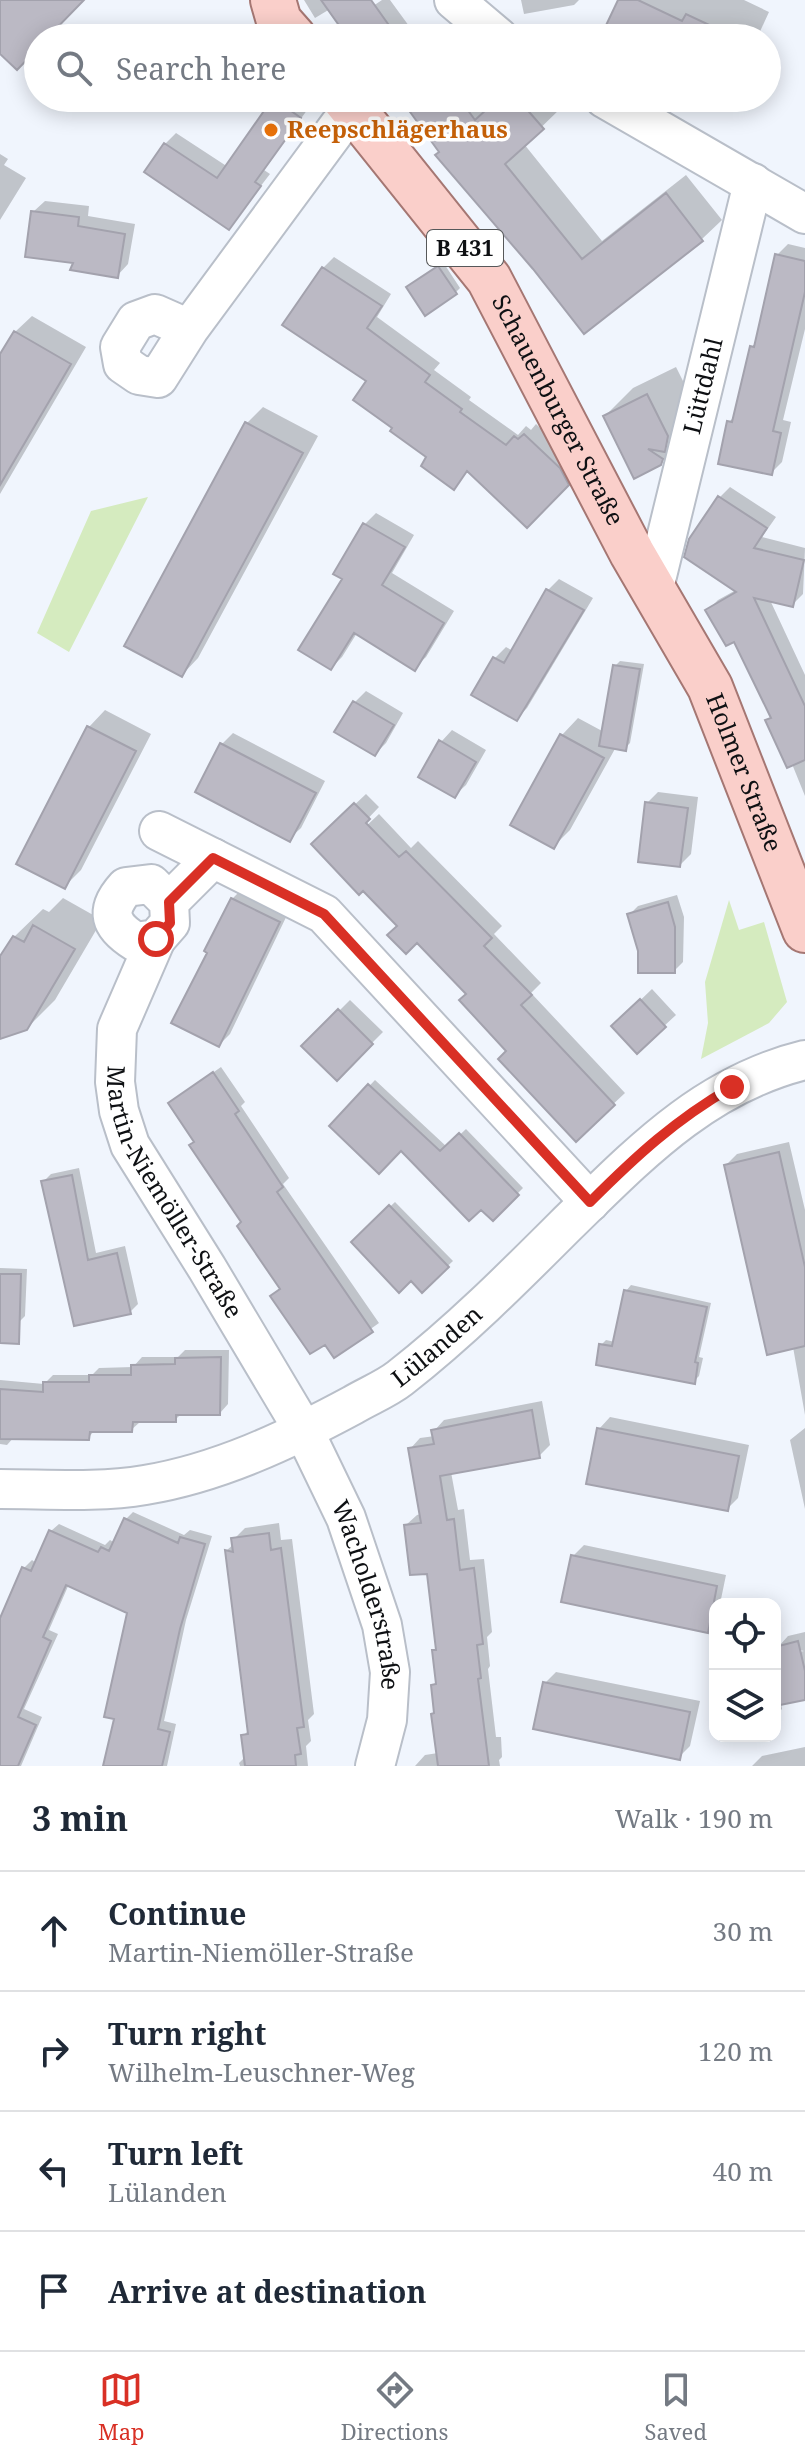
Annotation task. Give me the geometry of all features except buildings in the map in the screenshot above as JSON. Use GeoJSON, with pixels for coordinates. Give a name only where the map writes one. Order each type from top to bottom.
{"type":"FeatureCollection","features":[{"type":"Feature","properties":{"kind":"main road","name":"Schauenburger Straße"},"geometry":{"type":"LineString","coordinates":[[355,112],[489,279],[632,553],[695,661]]}},
{"type":"Feature","properties":{"kind":"main road","name":"Holmer Straße"},"geometry":{"type":"LineString","coordinates":[[695,661],[710,687],[805,930]]}},
{"type":"Feature","properties":{"kind":"street"},"geometry":{"type":"LineString","coordinates":[[454,0],[482,24]]}},
{"type":"Feature","properties":{"kind":"street"},"geometry":{"type":"LineString","coordinates":[[189,329],[342,112]]}},
{"type":"Feature","properties":{"kind":"street"},"geometry":{"type":"LineString","coordinates":[[629,112],[805,214]]}},
{"type":"Feature","properties":{"kind":"street","name":"Lüttdahl"},"geometry":{"type":"LineString","coordinates":[[654,588],[753,183]]}},
{"type":"Feature","properties":{"kind":"street"},"geometry":{"type":"LineString","coordinates":[[159,831],[324,914],[590,1202]]}},
{"type":"Feature","properties":{"kind":"street","name":"Martin-Niemöller-Straße"},"geometry":{"type":"LineString","coordinates":[[213,858],[169,902],[170,923],[156,939],[117,1029],[115,1082],[119,1111],[130,1145],[304,1431]]}},
{"type":"Feature","properties":{"kind":"street"},"geometry":{"type":"LineString","coordinates":[[156,939],[136,942],[119,932],[112,916],[115,900],[126,887],[151,884],[169,902]]}},
{"type":"Feature","properties":{"kind":"street","name":"Lülanden"},"geometry":{"type":"LineString","coordinates":[[0,1489],[101,1490],[146,1485],[213,1468],[304,1431],[398,1380],[478,1312],[633,1159],[690,1111],[732,1087],[805,1060]]}},
{"type":"Feature","properties":{"kind":"street","name":"Wacholderstraße"},"geometry":{"type":"LineString","coordinates":[[304,1431],[346,1518],[382,1625],[390,1672],[387,1720],[375,1766]]}},
{"type":"Feature","properties":{"kind":"green space"},"geometry":{"type":"Polygon","coordinates":[[[148,497],[69,652],[37,633],[91,511],[148,497]]]}},
{"type":"Feature","properties":{"kind":"green space"},"geometry":{"type":"Polygon","coordinates":[[[729,900],[739,930],[764,922],[787,1002],[769,1023],[701,1059],[708,1023],[705,982],[729,900]]]}},
{"type":"Feature","properties":{"kind":"place","name":"Reepschlägerhaus"},"geometry":{"type":"Point","coordinates":[271,130]}},
{"type":"Feature","properties":{"kind":"route"},"geometry":{"type":"LineString","coordinates":[[156,939],[170,923],[169,902],[213,858],[324,914],[590,1202],[633,1159],[690,1111],[732,1087]]}}]}
